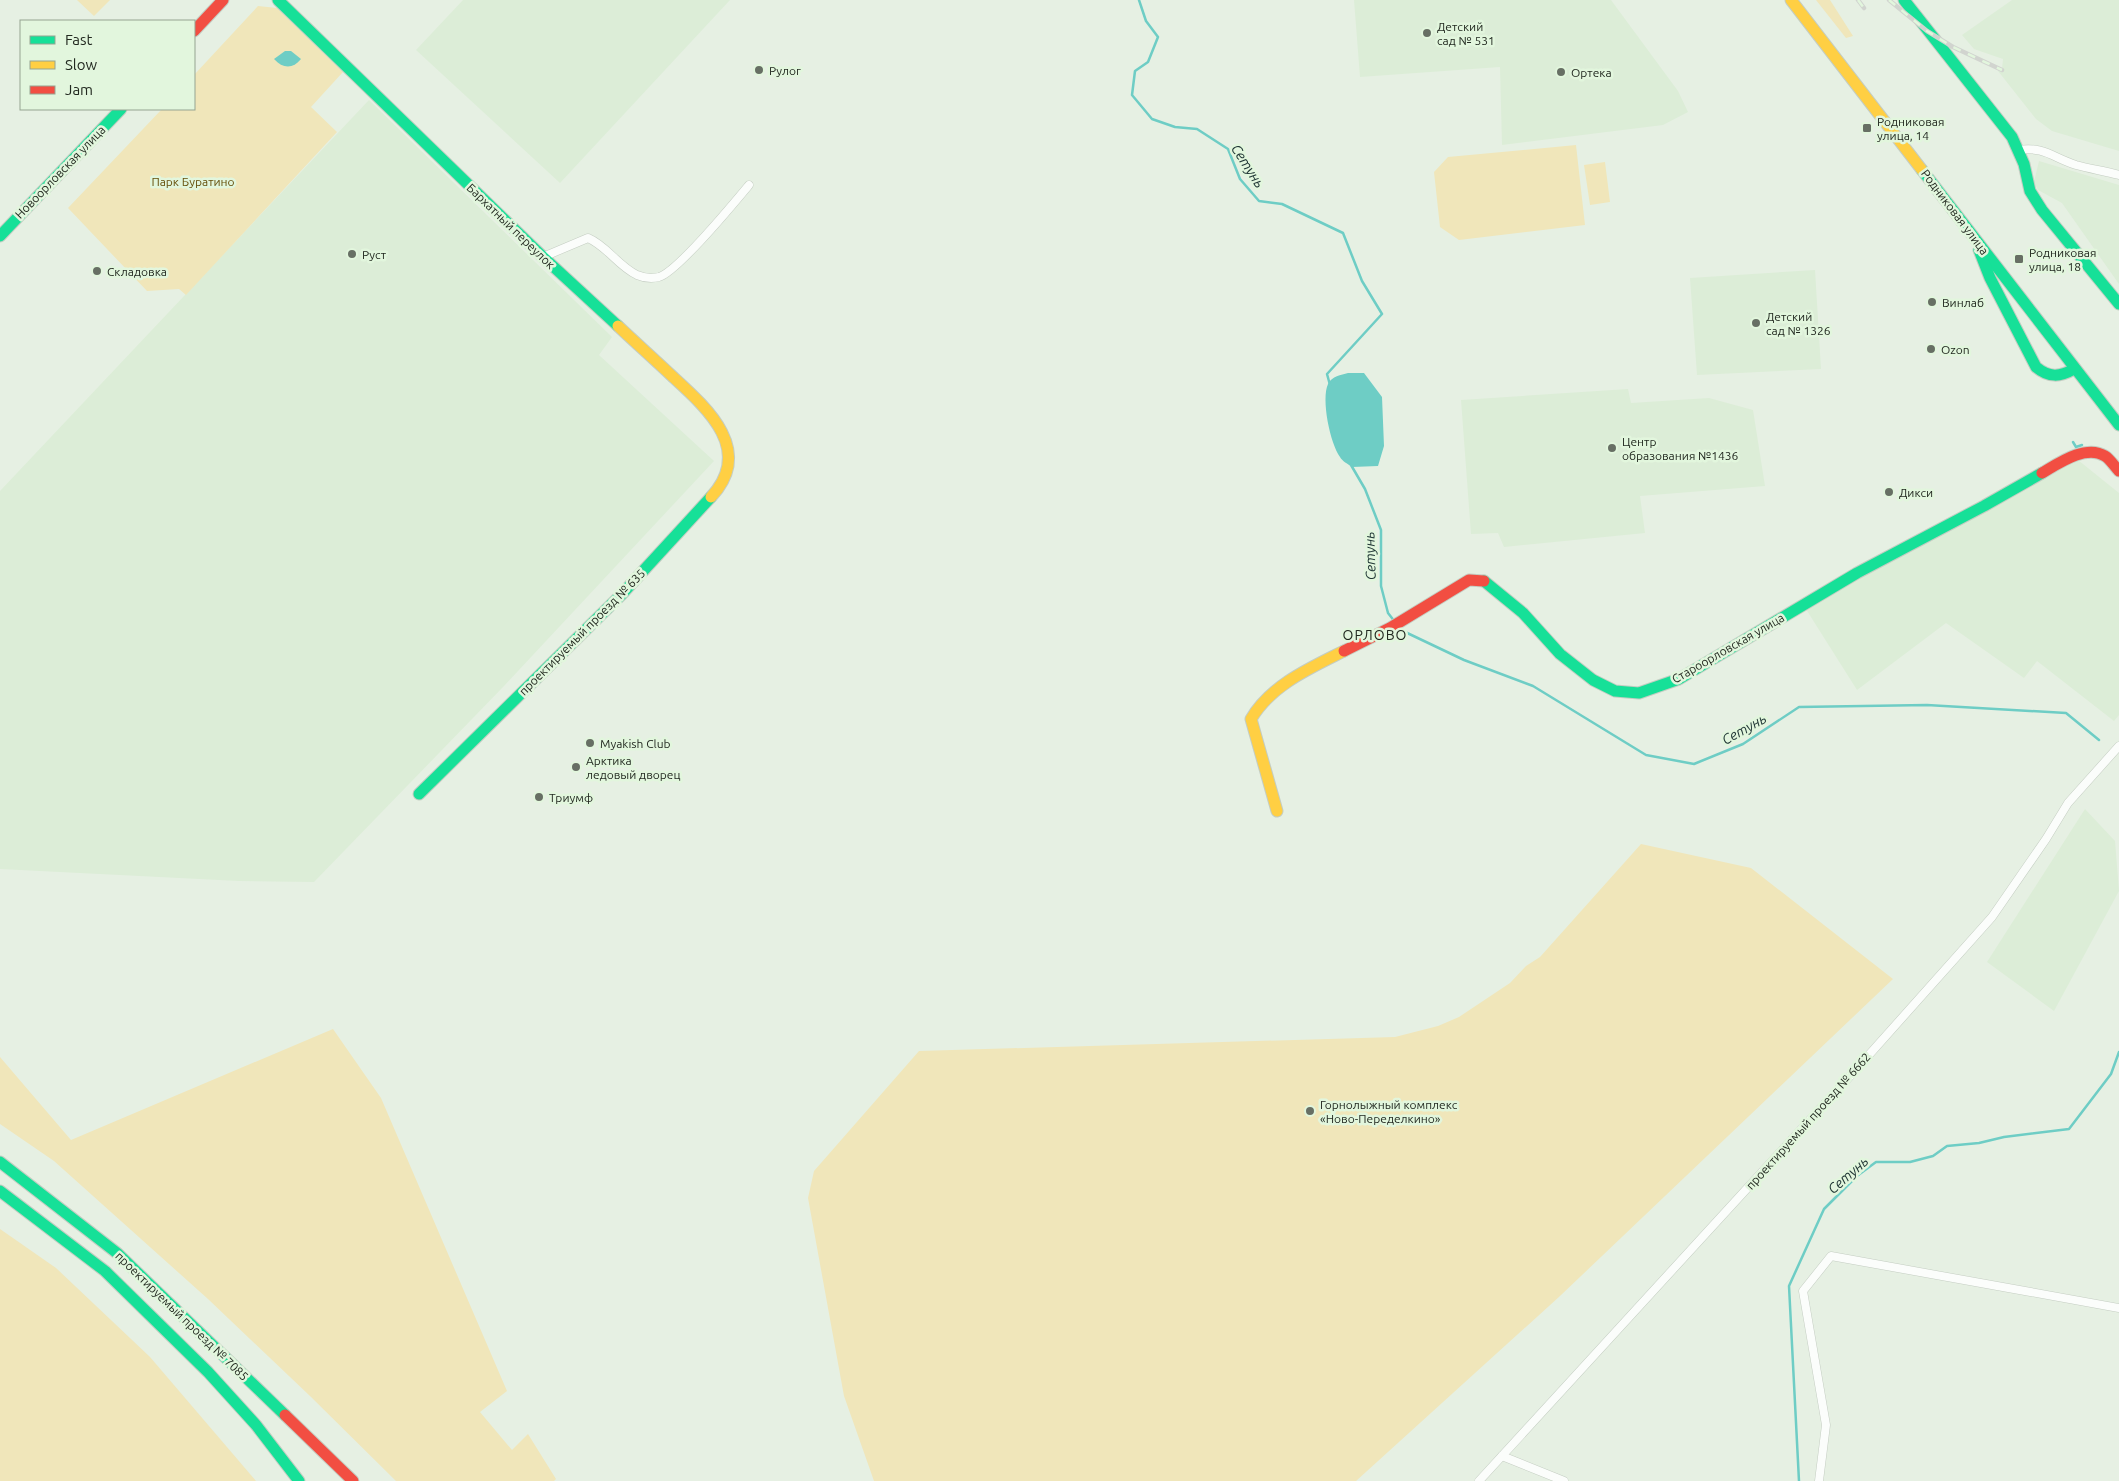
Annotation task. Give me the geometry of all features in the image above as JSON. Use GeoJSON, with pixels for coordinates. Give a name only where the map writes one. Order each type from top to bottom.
{"type":"FeatureCollection","features":[{"type":"Feature","properties":{"kind":"street"},"geometry":{"type":"LineString","coordinates":[[195,30],[223,0]]}},
{"type":"Feature","properties":{"kind":"street","name":"Бархатный переулок"},"geometry":{"type":"LineString","coordinates":[[278,0],[543,257],[706,406],[714,416],[724,438],[729,459]]}},
{"type":"Feature","properties":{"kind":"street","name":"Родниковая улица"},"geometry":{"type":"LineString","coordinates":[[1791,0],[2119,425]]}},
{"type":"Feature","properties":{"kind":"street"},"geometry":{"type":"LineString","coordinates":[[1904,0],[2012,137],[2019,150],[2030,191],[2042,210],[2119,304]]}},
{"type":"Feature","properties":{"kind":"street","name":"Новоорловская улица"},"geometry":{"type":"LineString","coordinates":[[0,236],[119,110]]}},
{"type":"Feature","properties":{"kind":"street"},"geometry":{"type":"LineString","coordinates":[[2019,150],[2031,148],[2044,151],[2075,164],[2119,175]]}},
{"type":"Feature","properties":{"kind":"street"},"geometry":{"type":"LineString","coordinates":[[543,257],[588,238],[597,242],[634,274],[647,279],[660,277],[675,266],[749,185]]}},
{"type":"Feature","properties":{"kind":"street"},"geometry":{"type":"LineString","coordinates":[[1974,236],[1990,278],[2036,367],[2042,373],[2056,376],[2062,375],[2074,368]]}},
{"type":"Feature","properties":{"kind":"street","name":"Староорловская улица"},"geometry":{"type":"LineString","coordinates":[[1276,812],[1250,719],[1253,710],[1278,689],[1311,666],[1389,628],[1469,580],[1482,580],[1492,586],[1523,613],[1560,654],[1593,680],[1615,691],[1639,693],[1680,679],[1857,573],[2074,456],[2091,453],[2105,456],[2119,472]]}},
{"type":"Feature","properties":{"kind":"street","name":"проектируемый проезд № 635"},"geometry":{"type":"LineString","coordinates":[[419,794],[628,588],[719,489],[728,470],[729,459]]}},
{"type":"Feature","properties":{"kind":"street","name":"проектируемый проезд № 6662"},"geometry":{"type":"LineString","coordinates":[[1479,1481],[1851,1075],[1992,917],[2046,839],[2068,803],[2119,746]]}},
{"type":"Feature","properties":{"kind":"street","name":"проектируемый проезд № 7085"},"geometry":{"type":"LineString","coordinates":[[0,1162],[117,1253],[353,1481]]}},
{"type":"Feature","properties":{"kind":"street","name":"проектируемый проезд № 7085"},"geometry":{"type":"LineString","coordinates":[[0,1191],[105,1271],[208,1372],[256,1425],[300,1481]]}},
{"type":"Feature","properties":{"kind":"street"},"geometry":{"type":"LineString","coordinates":[[1819,1481],[1826,1425],[1803,1292],[1831,1256],[2119,1308]]}},
{"type":"Feature","properties":{"kind":"street"},"geometry":{"type":"LineString","coordinates":[[1502,1456],[1564,1481]]}},
{"type":"Feature","properties":{"kind":"shaded area"},"geometry":{"type":"Polygon","coordinates":[[[463,0],[730,0],[560,183],[416,50],[463,0]]]}},
{"type":"Feature","properties":{"kind":"shaded area"},"geometry":{"type":"Polygon","coordinates":[[[1354,0],[1611,0],[1678,91],[1688,112],[1663,125],[1502,145],[1500,67],[1360,77],[1354,0]]]}},
{"type":"Feature","properties":{"kind":"shaded area"},"geometry":{"type":"Polygon","coordinates":[[[2012,0],[2119,0],[2119,151],[2052,131],[2036,119],[1998,71],[2002,69],[2003,59],[1974,49],[1962,35],[2012,0]]]}},
{"type":"Feature","properties":{"kind":"shaded area"},"geometry":{"type":"Polygon","coordinates":[[[369,100],[612,337],[599,355],[714,461],[504,686],[314,882],[239,881],[0,869],[0,491],[369,100]]]}},
{"type":"Feature","properties":{"kind":"shaded area"},"geometry":{"type":"Polygon","coordinates":[[[2039,161],[2119,185],[2119,284],[2062,203],[2038,190],[2034,182],[2039,161]]]}},
{"type":"Feature","properties":{"kind":"shaded area","name":"Детский сад № 1326"},"geometry":{"type":"Polygon","coordinates":[[[1815,270],[1821,369],[1697,375],[1690,278],[1815,270]]]}},
{"type":"Feature","properties":{"kind":"shaded area","name":"Центр образования №1436"},"geometry":{"type":"Polygon","coordinates":[[[1628,389],[1631,403],[1709,398],[1753,410],[1765,486],[1640,496],[1645,533],[1504,547],[1498,533],[1471,534],[1461,400],[1628,389]]]}},
{"type":"Feature","properties":{"kind":"shaded area"},"geometry":{"type":"Polygon","coordinates":[[[2073,456],[2119,493],[2119,715],[2114,721],[2037,661],[2024,678],[1946,623],[1857,690],[1804,606],[2073,456]]]}},
{"type":"Feature","properties":{"kind":"shaded area"},"geometry":{"type":"Polygon","coordinates":[[[2085,809],[2115,841],[2119,891],[2054,1011],[1987,962],[2085,809]]]}},
{"type":"Feature","properties":{"kind":"green space"},"geometry":{"type":"Polygon","coordinates":[[[77,0],[110,0],[94,16],[77,0]]]}},
{"type":"Feature","properties":{"kind":"green space"},"geometry":{"type":"Polygon","coordinates":[[[1816,0],[1830,0],[1853,36],[1846,38],[1816,0]]]}},
{"type":"Feature","properties":{"kind":"green space","name":"Парк Буратино"},"geometry":{"type":"Polygon","coordinates":[[[258,6],[277,8],[343,72],[311,107],[337,132],[186,295],[179,289],[147,291],[68,208],[161,110],[195,110],[195,74],[258,6]]]}},
{"type":"Feature","properties":{"kind":"green space"},"geometry":{"type":"Polygon","coordinates":[[[1576,145],[1585,225],[1459,240],[1440,227],[1434,172],[1448,157],[1576,145]]]}},
{"type":"Feature","properties":{"kind":"green space"},"geometry":{"type":"Polygon","coordinates":[[[1605,162],[1610,202],[1590,205],[1584,165],[1605,162]]]}},
{"type":"Feature","properties":{"kind":"green space","name":"Горнолыжный комплекс «Ново-Переделкино»"},"geometry":{"type":"Polygon","coordinates":[[[1641,844],[1751,868],[1893,979],[1560,1296],[1356,1481],[874,1481],[844,1396],[808,1198],[814,1171],[919,1051],[1395,1037],[1438,1026],[1459,1017],[1510,983],[1526,966],[1540,957],[1641,844]]]}},
{"type":"Feature","properties":{"kind":"green space"},"geometry":{"type":"Polygon","coordinates":[[[333,1029],[381,1098],[507,1391],[480,1412],[512,1450],[528,1434],[556,1479],[554,1481],[396,1481],[208,1299],[54,1161],[0,1124],[0,1057],[71,1140],[333,1029]]]}},
{"type":"Feature","properties":{"kind":"green space"},"geometry":{"type":"Polygon","coordinates":[[[0,1229],[56,1268],[150,1357],[256,1481],[0,1481],[0,1229]]]}},
{"type":"Feature","properties":{"kind":"water"},"geometry":{"type":"Polygon","coordinates":[[[285,51],[291,51],[301,59],[295,65],[281,65],[274,59],[285,51]]]}},
{"type":"Feature","properties":{"kind":"water"},"geometry":{"type":"Polygon","coordinates":[[[1348,373],[1364,373],[1382,397],[1384,446],[1378,466],[1352,467],[1341,458],[1333,442],[1326,410],[1326,391],[1332,379],[1348,373]]]}},
{"type":"Feature","properties":{"kind":"waterway","name":"Сетунь"},"geometry":{"type":"LineString","coordinates":[[1139,0],[1146,21],[1158,37],[1148,62],[1135,71],[1132,95],[1152,119],[1175,127],[1197,129],[1228,149],[1240,179],[1259,201],[1282,204],[1343,233],[1362,281],[1382,314],[1327,374],[1330,385]]}},
{"type":"Feature","properties":{"kind":"waterway"},"geometry":{"type":"LineString","coordinates":[[2073,442],[2076,447],[2082,445]]}},
{"type":"Feature","properties":{"kind":"waterway","name":"Сетунь"},"geometry":{"type":"LineString","coordinates":[[1351,465],[1365,489],[1381,530],[1381,586],[1388,613],[1395,622]]}},
{"type":"Feature","properties":{"kind":"waterway","name":"Сетунь"},"geometry":{"type":"LineString","coordinates":[[1399,626],[1403,631],[1464,660],[1533,686],[1646,755],[1694,764],[1743,744],[1799,707],[1927,705],[2066,713],[2099,740]]}},
{"type":"Feature","properties":{"kind":"waterway","name":"Сетунь"},"geometry":{"type":"LineString","coordinates":[[1799,1481],[1789,1286],[1824,1209],[1857,1176],[1876,1162],[1910,1162],[1933,1156],[1947,1146],[2069,1129],[2111,1074],[2119,1052]]}},
{"type":"Feature","properties":{"kind":"railway"},"geometry":{"type":"LineString","coordinates":[[1858,0],[1864,8]]}},
{"type":"Feature","properties":{"kind":"railway"},"geometry":{"type":"LineString","coordinates":[[1889,0],[1927,31],[1953,47],[2002,70]]}},
{"type":"Feature","properties":{"kind":"traffic: fast"},"geometry":{"type":"LineString","coordinates":[[278,0],[543,257],[618,326]]}},
{"type":"Feature","properties":{"kind":"traffic: fast"},"geometry":{"type":"LineString","coordinates":[[1904,0],[2012,137],[2024,164],[2030,191],[2042,210],[2119,304]]}},
{"type":"Feature","properties":{"kind":"traffic: fast"},"geometry":{"type":"LineString","coordinates":[[0,236],[120,110]]}},
{"type":"Feature","properties":{"kind":"traffic: fast"},"geometry":{"type":"LineString","coordinates":[[1922,170],[2119,425]]}},
{"type":"Feature","properties":{"kind":"traffic: fast"},"geometry":{"type":"LineString","coordinates":[[1979,250],[1990,278],[2036,367],[2050,375],[2064,374],[2074,369]]}},
{"type":"Feature","properties":{"kind":"traffic: fast"},"geometry":{"type":"LineString","coordinates":[[1484,581],[1523,613],[1560,654],[1593,680],[1615,691],[1639,693],[1679,679],[1857,573],[2042,473]]}},
{"type":"Feature","properties":{"kind":"traffic: fast"},"geometry":{"type":"LineString","coordinates":[[419,794],[622,594],[711,497]]}},
{"type":"Feature","properties":{"kind":"traffic: fast"},"geometry":{"type":"LineString","coordinates":[[0,1162],[117,1253],[285,1415]]}},
{"type":"Feature","properties":{"kind":"traffic: fast"},"geometry":{"type":"LineString","coordinates":[[0,1191],[105,1271],[208,1372],[256,1425],[299,1481]]}},
{"type":"Feature","properties":{"kind":"traffic: slow"},"geometry":{"type":"LineString","coordinates":[[1791,0],[1922,170]]}},
{"type":"Feature","properties":{"kind":"traffic: slow"},"geometry":{"type":"LineString","coordinates":[[618,326],[686,388],[711,416],[721,431],[727,446],[728,463],[723,480],[711,497]]}},
{"type":"Feature","properties":{"kind":"traffic: slow"},"geometry":{"type":"LineString","coordinates":[[1277,811],[1251,719],[1259,707],[1280,687],[1305,671],[1344,651]]}},
{"type":"Feature","properties":{"kind":"traffic: jam"},"geometry":{"type":"LineString","coordinates":[[195,30],[223,0]]}},
{"type":"Feature","properties":{"kind":"traffic: jam"},"geometry":{"type":"LineString","coordinates":[[2042,473],[2073,456],[2090,452],[2105,456],[2119,471]]}},
{"type":"Feature","properties":{"kind":"traffic: jam"},"geometry":{"type":"LineString","coordinates":[[1344,651],[1390,628],[1469,580],[1484,581]]}},
{"type":"Feature","properties":{"kind":"traffic: jam"},"geometry":{"type":"LineString","coordinates":[[285,1415],[353,1481]]}},
{"type":"Feature","properties":{"kind":"place","name":"Детский сад № 531"},"geometry":{"type":"Point","coordinates":[1427,33]}},
{"type":"Feature","properties":{"kind":"place","name":"Рулог"},"geometry":{"type":"Point","coordinates":[759,70]}},
{"type":"Feature","properties":{"kind":"place","name":"Ортека"},"geometry":{"type":"Point","coordinates":[1561,72]}},
{"type":"Feature","properties":{"kind":"place","name":"Родниковая улица, 14"},"geometry":{"type":"Point","coordinates":[1867,128]}},
{"type":"Feature","properties":{"kind":"place","name":"Руст"},"geometry":{"type":"Point","coordinates":[352,254]}},
{"type":"Feature","properties":{"kind":"place","name":"Родниковая улица, 18"},"geometry":{"type":"Point","coordinates":[2019,259]}},
{"type":"Feature","properties":{"kind":"place","name":"Складовка"},"geometry":{"type":"Point","coordinates":[97,271]}},
{"type":"Feature","properties":{"kind":"place","name":"Винлаб"},"geometry":{"type":"Point","coordinates":[1932,302]}},
{"type":"Feature","properties":{"kind":"place","name":"Детский сад № 1326"},"geometry":{"type":"Point","coordinates":[1756,323]}},
{"type":"Feature","properties":{"kind":"place","name":"Ozon"},"geometry":{"type":"Point","coordinates":[1931,349]}},
{"type":"Feature","properties":{"kind":"place","name":"Центр образования №1436"},"geometry":{"type":"Point","coordinates":[1612,448]}},
{"type":"Feature","properties":{"kind":"place","name":"Дикси"},"geometry":{"type":"Point","coordinates":[1889,492]}},
{"type":"Feature","properties":{"kind":"place","name":"Myakish Club"},"geometry":{"type":"Point","coordinates":[590,743]}},
{"type":"Feature","properties":{"kind":"place","name":"Арктика ледовый дворец"},"geometry":{"type":"Point","coordinates":[576,767]}},
{"type":"Feature","properties":{"kind":"place","name":"Триумф"},"geometry":{"type":"Point","coordinates":[539,797]}},
{"type":"Feature","properties":{"kind":"place","name":"Горнолыжный комплекс «Ново-Переделкино»"},"geometry":{"type":"Point","coordinates":[1310,1111]}},
{"type":"Feature","properties":{"kind":"district","name":"ОРЛОВО"},"geometry":{"type":"Point","coordinates":[1375,635]}}]}
